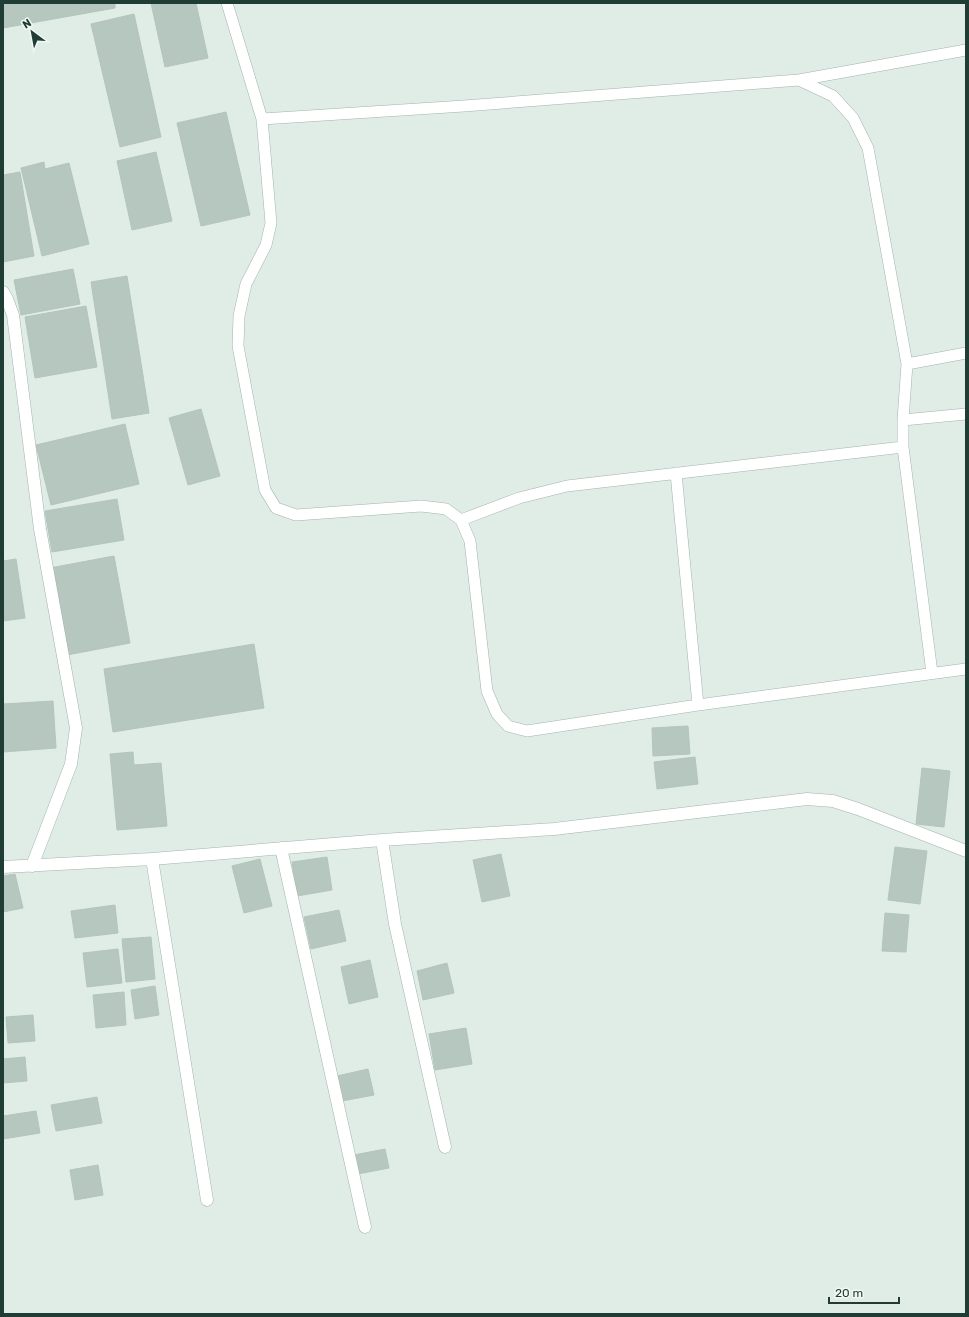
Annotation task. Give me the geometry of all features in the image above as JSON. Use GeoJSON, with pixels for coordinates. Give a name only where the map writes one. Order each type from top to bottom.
{"type":"FeatureCollection","features":[{"type":"Feature","properties":{"kind":"street"},"geometry":{"type":"LineString","coordinates":[[3,292],[13,315],[40,529],[76,728],[71,764],[32,866]]}},
{"type":"Feature","properties":{"kind":"street"},"geometry":{"type":"LineString","coordinates":[[3,867],[152,859],[382,840],[554,829],[806,799],[833,801],[858,809],[966,852]]}},
{"type":"Feature","properties":{"kind":"street"},"geometry":{"type":"LineString","coordinates":[[382,840],[395,924],[445,1147]]}},
{"type":"Feature","properties":{"kind":"street"},"geometry":{"type":"LineString","coordinates":[[281,848],[365,1227]]}},
{"type":"Feature","properties":{"kind":"street"},"geometry":{"type":"LineString","coordinates":[[152,859],[207,1200]]}},
{"type":"Feature","properties":{"kind":"lane"},"geometry":{"type":"LineString","coordinates":[[227,3],[262,119],[271,222],[266,245],[246,284],[238,316],[238,346],[265,490],[276,508],[296,515],[421,506],[446,509],[461,520],[470,540],[487,691],[497,714],[508,726],[527,731],[698,705],[966,670]]}},
{"type":"Feature","properties":{"kind":"lane"},"geometry":{"type":"LineString","coordinates":[[262,119],[464,106],[799,80],[966,50]]}},
{"type":"Feature","properties":{"kind":"lane"},"geometry":{"type":"LineString","coordinates":[[799,80],[833,96],[853,118],[868,148],[907,364],[903,420],[903,447],[932,674]]}},
{"type":"Feature","properties":{"kind":"lane"},"geometry":{"type":"LineString","coordinates":[[907,364],[966,353]]}},
{"type":"Feature","properties":{"kind":"lane"},"geometry":{"type":"LineString","coordinates":[[903,420],[966,414]]}},
{"type":"Feature","properties":{"kind":"lane"},"geometry":{"type":"LineString","coordinates":[[461,520],[519,498],[567,486],[903,447]]}},
{"type":"Feature","properties":{"kind":"lane"},"geometry":{"type":"LineString","coordinates":[[676,473],[698,705]]}},
{"type":"Feature","properties":{"kind":"building"},"geometry":{"type":"Polygon","coordinates":[[[3,3],[115,3],[115,8],[3,28],[3,3]]]}},
{"type":"Feature","properties":{"kind":"building"},"geometry":{"type":"Polygon","coordinates":[[[151,3],[196,3],[208,58],[165,67],[151,3]]]}},
{"type":"Feature","properties":{"kind":"building"},"geometry":{"type":"Polygon","coordinates":[[[134,14],[161,137],[120,147],[91,24],[134,14]]]}},
{"type":"Feature","properties":{"kind":"building"},"geometry":{"type":"Polygon","coordinates":[[[226,112],[250,215],[201,226],[177,123],[226,112]]]}},
{"type":"Feature","properties":{"kind":"building"},"geometry":{"type":"Polygon","coordinates":[[[156,152],[172,221],[132,230],[117,161],[156,152]]]}},
{"type":"Feature","properties":{"kind":"building"},"geometry":{"type":"Polygon","coordinates":[[[44,162],[45,169],[69,163],[89,244],[42,256],[21,168],[44,162]]]}},
{"type":"Feature","properties":{"kind":"building"},"geometry":{"type":"Polygon","coordinates":[[[20,172],[34,256],[3,262],[3,175],[20,172]]]}},
{"type":"Feature","properties":{"kind":"building"},"geometry":{"type":"Polygon","coordinates":[[[73,269],[80,304],[21,315],[14,280],[73,269]]]}},
{"type":"Feature","properties":{"kind":"building"},"geometry":{"type":"Polygon","coordinates":[[[127,276],[149,413],[112,419],[91,282],[127,276]]]}},
{"type":"Feature","properties":{"kind":"building"},"geometry":{"type":"Polygon","coordinates":[[[86,306],[97,367],[35,378],[25,317],[86,306]]]}},
{"type":"Feature","properties":{"kind":"building"},"geometry":{"type":"Polygon","coordinates":[[[201,409],[220,476],[188,485],[169,418],[201,409]]]}},
{"type":"Feature","properties":{"kind":"building"},"geometry":{"type":"Polygon","coordinates":[[[125,424],[139,484],[51,505],[36,445],[125,424]]]}},
{"type":"Feature","properties":{"kind":"building"},"geometry":{"type":"Polygon","coordinates":[[[117,499],[124,540],[52,552],[45,511],[117,499]]]}},
{"type":"Feature","properties":{"kind":"building"},"geometry":{"type":"Polygon","coordinates":[[[114,556],[130,643],[67,655],[50,568],[114,556]]]}},
{"type":"Feature","properties":{"kind":"building"},"geometry":{"type":"Polygon","coordinates":[[[16,559],[25,618],[3,621],[3,561],[16,559]]]}},
{"type":"Feature","properties":{"kind":"building"},"geometry":{"type":"Polygon","coordinates":[[[254,644],[264,708],[113,732],[104,669],[254,644]]]}},
{"type":"Feature","properties":{"kind":"building"},"geometry":{"type":"Polygon","coordinates":[[[53,701],[56,748],[3,752],[3,704],[53,701]]]}},
{"type":"Feature","properties":{"kind":"building"},"geometry":{"type":"Polygon","coordinates":[[[688,726],[690,754],[653,756],[652,728],[688,726]]]}},
{"type":"Feature","properties":{"kind":"building"},"geometry":{"type":"Polygon","coordinates":[[[133,752],[134,765],[161,763],[167,826],[117,830],[110,754],[133,752]]]}},
{"type":"Feature","properties":{"kind":"building"},"geometry":{"type":"Polygon","coordinates":[[[695,757],[698,784],[657,789],[654,762],[695,757]]]}},
{"type":"Feature","properties":{"kind":"building"},"geometry":{"type":"Polygon","coordinates":[[[922,768],[950,771],[944,827],[916,824],[922,768]]]}},
{"type":"Feature","properties":{"kind":"building"},"geometry":{"type":"Polygon","coordinates":[[[895,847],[927,851],[920,904],[888,900],[895,847]]]}},
{"type":"Feature","properties":{"kind":"building"},"geometry":{"type":"Polygon","coordinates":[[[501,854],[510,896],[482,902],[473,860],[501,854]]]}},
{"type":"Feature","properties":{"kind":"building"},"geometry":{"type":"Polygon","coordinates":[[[327,857],[332,890],[297,896],[292,862],[327,857]]]}},
{"type":"Feature","properties":{"kind":"building"},"geometry":{"type":"Polygon","coordinates":[[[260,859],[272,906],[244,913],[232,866],[260,859]]]}},
{"type":"Feature","properties":{"kind":"building"},"geometry":{"type":"Polygon","coordinates":[[[15,874],[23,908],[3,912],[3,876],[15,874]]]}},
{"type":"Feature","properties":{"kind":"building"},"geometry":{"type":"Polygon","coordinates":[[[115,905],[118,933],[75,938],[71,911],[115,905]]]}},
{"type":"Feature","properties":{"kind":"building"},"geometry":{"type":"Polygon","coordinates":[[[339,910],[346,941],[311,949],[304,917],[339,910]]]}},
{"type":"Feature","properties":{"kind":"building"},"geometry":{"type":"Polygon","coordinates":[[[885,913],[909,915],[906,952],[882,951],[885,913]]]}},
{"type":"Feature","properties":{"kind":"building"},"geometry":{"type":"Polygon","coordinates":[[[151,937],[155,979],[126,982],[122,939],[151,937]]]}},
{"type":"Feature","properties":{"kind":"building"},"geometry":{"type":"Polygon","coordinates":[[[118,949],[122,983],[87,987],[83,953],[118,949]]]}},
{"type":"Feature","properties":{"kind":"building"},"geometry":{"type":"Polygon","coordinates":[[[370,960],[378,997],[349,1004],[341,967],[370,960]]]}},
{"type":"Feature","properties":{"kind":"building"},"geometry":{"type":"Polygon","coordinates":[[[447,963],[454,993],[423,1000],[417,971],[447,963]]]}},
{"type":"Feature","properties":{"kind":"building"},"geometry":{"type":"Polygon","coordinates":[[[155,986],[159,1015],[135,1019],[131,990],[155,986]]]}},
{"type":"Feature","properties":{"kind":"building"},"geometry":{"type":"Polygon","coordinates":[[[124,992],[126,1025],[96,1028],[93,995],[124,992]]]}},
{"type":"Feature","properties":{"kind":"building"},"geometry":{"type":"Polygon","coordinates":[[[33,1015],[35,1041],[8,1043],[6,1017],[33,1015]]]}},
{"type":"Feature","properties":{"kind":"building"},"geometry":{"type":"Polygon","coordinates":[[[466,1028],[472,1064],[435,1070],[429,1034],[466,1028]]]}},
{"type":"Feature","properties":{"kind":"building"},"geometry":{"type":"Polygon","coordinates":[[[25,1057],[27,1081],[3,1083],[3,1059],[25,1057]]]}},
{"type":"Feature","properties":{"kind":"building"},"geometry":{"type":"Polygon","coordinates":[[[368,1069],[374,1095],[342,1101],[337,1076],[368,1069]]]}},
{"type":"Feature","properties":{"kind":"building"},"geometry":{"type":"Polygon","coordinates":[[[97,1097],[102,1123],[56,1131],[51,1105],[97,1097]]]}},
{"type":"Feature","properties":{"kind":"building"},"geometry":{"type":"Polygon","coordinates":[[[36,1111],[40,1133],[3,1139],[3,1116],[36,1111]]]}},
{"type":"Feature","properties":{"kind":"building"},"geometry":{"type":"Polygon","coordinates":[[[385,1149],[389,1168],[358,1174],[354,1155],[385,1149]]]}},
{"type":"Feature","properties":{"kind":"building"},"geometry":{"type":"Polygon","coordinates":[[[98,1165],[103,1195],[75,1200],[70,1170],[98,1165]]]}}]}
